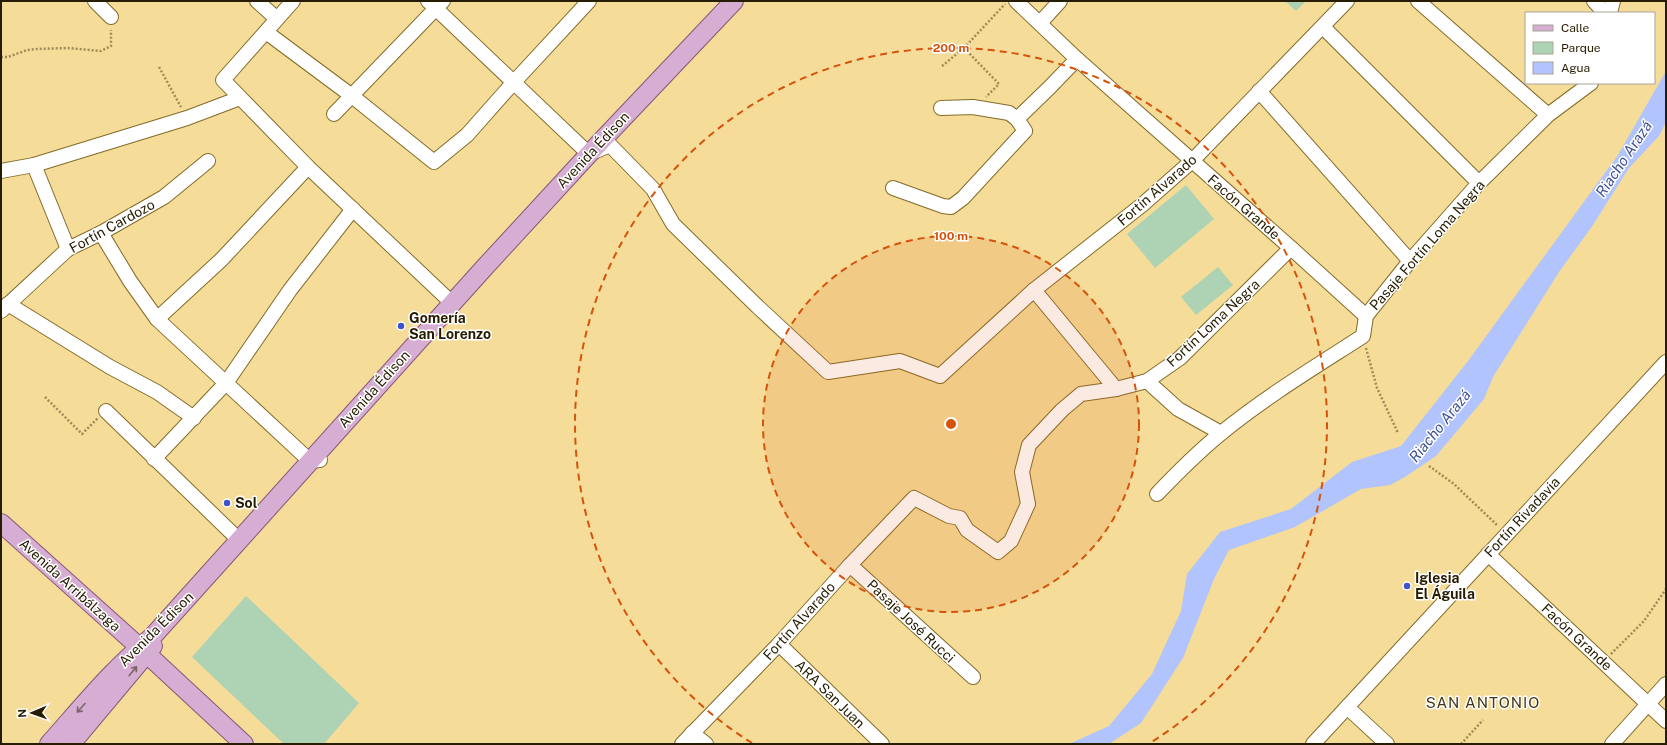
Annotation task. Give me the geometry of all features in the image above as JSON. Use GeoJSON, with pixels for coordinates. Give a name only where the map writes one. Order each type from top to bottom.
{"type":"FeatureCollection","features":[{"type":"Feature","properties":{"kind":"main road","name":"Avenida Édison"},"geometry":{"type":"LineString","coordinates":[[49,744],[107,678],[162,634],[452,303],[589,154],[734,1]]}},
{"type":"Feature","properties":{"kind":"main road","name":"Avenida Édison"},"geometry":{"type":"LineString","coordinates":[[71,744],[153,636],[239,540],[315,461],[489,272],[747,1]]}},
{"type":"Feature","properties":{"kind":"main road","name":"Avenida Arribálzaga"},"geometry":{"type":"LineString","coordinates":[[1,523],[143,650],[244,744]]}},
{"type":"Feature","properties":{"kind":"street"},"geometry":{"type":"LineString","coordinates":[[95,1],[111,17]]}},
{"type":"Feature","properties":{"kind":"street"},"geometry":{"type":"LineString","coordinates":[[257,1],[277,20]]}},
{"type":"Feature","properties":{"kind":"street"},"geometry":{"type":"LineString","coordinates":[[293,1],[223,80],[308,167],[452,303]]}},
{"type":"Feature","properties":{"kind":"street"},"geometry":{"type":"LineString","coordinates":[[266,32],[352,96],[434,162],[467,134],[590,1]]}},
{"type":"Feature","properties":{"kind":"street","name":"Facón Grande"},"geometry":{"type":"LineString","coordinates":[[1016,1],[1077,59],[1366,316]]}},
{"type":"Feature","properties":{"kind":"street"},"geometry":{"type":"LineString","coordinates":[[1040,23],[1060,1]]}},
{"type":"Feature","properties":{"kind":"street","name":"Fortín Alvarado"},"geometry":{"type":"LineString","coordinates":[[610,145],[653,189],[673,224],[758,307],[828,372],[900,361],[940,376],[1034,290],[1142,205],[1192,162],[1347,1]]}},
{"type":"Feature","properties":{"kind":"street"},"geometry":{"type":"LineString","coordinates":[[1418,1],[1548,115]]}},
{"type":"Feature","properties":{"kind":"street"},"geometry":{"type":"LineString","coordinates":[[1594,1],[1604,12]]}},
{"type":"Feature","properties":{"kind":"street"},"geometry":{"type":"LineString","coordinates":[[1610,12],[1613,1]]}},
{"type":"Feature","properties":{"kind":"street"},"geometry":{"type":"LineString","coordinates":[[334,114],[436,4],[589,154],[610,145]]}},
{"type":"Feature","properties":{"kind":"street"},"geometry":{"type":"LineString","coordinates":[[1323,27],[1479,183]]}},
{"type":"Feature","properties":{"kind":"street"},"geometry":{"type":"LineString","coordinates":[[1016,119],[1077,59]]}},
{"type":"Feature","properties":{"kind":"street","name":"Pasaje Fortín Loma Negra"},"geometry":{"type":"LineString","coordinates":[[1363,336],[1366,316],[1410,261],[1479,183],[1548,115],[1590,84]]}},
{"type":"Feature","properties":{"kind":"street"},"geometry":{"type":"LineString","coordinates":[[1259,91],[1410,261]]}},
{"type":"Feature","properties":{"kind":"street"},"geometry":{"type":"LineString","coordinates":[[1,171],[34,164],[187,118],[240,98]]}},
{"type":"Feature","properties":{"kind":"street"},"geometry":{"type":"LineString","coordinates":[[893,188],[943,206],[951,207],[963,198],[1025,131],[1010,113],[975,108],[941,108]]}},
{"type":"Feature","properties":{"kind":"street","name":"Fortín Cardozo"},"geometry":{"type":"LineString","coordinates":[[5,307],[68,249],[101,233],[164,197],[208,161]]}},
{"type":"Feature","properties":{"kind":"street"},"geometry":{"type":"LineString","coordinates":[[34,164],[68,249]]}},
{"type":"Feature","properties":{"kind":"street"},"geometry":{"type":"LineString","coordinates":[[157,319],[222,259],[308,167]]}},
{"type":"Feature","properties":{"kind":"street"},"geometry":{"type":"LineString","coordinates":[[154,459],[226,383],[290,290],[353,209]]}},
{"type":"Feature","properties":{"kind":"street"},"geometry":{"type":"LineString","coordinates":[[101,233],[130,281],[157,319],[226,383],[315,461]]}},
{"type":"Feature","properties":{"kind":"street","name":"Fortín Loma Negra"},"geometry":{"type":"LineString","coordinates":[[914,498],[949,516],[960,518],[967,530],[998,552],[1011,541],[1028,504],[1022,472],[1029,445],[1062,410],[1081,394],[1116,389],[1147,381],[1180,358],[1291,248]]}},
{"type":"Feature","properties":{"kind":"street"},"geometry":{"type":"LineString","coordinates":[[1034,290],[1116,389]]}},
{"type":"Feature","properties":{"kind":"street"},"geometry":{"type":"LineString","coordinates":[[5,307],[110,368],[157,392],[194,418]]}},
{"type":"Feature","properties":{"kind":"street"},"geometry":{"type":"LineString","coordinates":[[1156,494],[1187,463],[1221,433],[1281,390],[1363,336]]}},
{"type":"Feature","properties":{"kind":"street","name":"Fortín Rivadavia"},"geometry":{"type":"LineString","coordinates":[[1313,744],[1666,362]]}},
{"type":"Feature","properties":{"kind":"street"},"geometry":{"type":"LineString","coordinates":[[1147,381],[1178,409],[1221,433]]}},
{"type":"Feature","properties":{"kind":"street"},"geometry":{"type":"LineString","coordinates":[[106,411],[239,540]]}},
{"type":"Feature","properties":{"kind":"street","name":"Fortín Alvarado"},"geometry":{"type":"LineString","coordinates":[[682,744],[779,644],[850,565],[914,498]]}},
{"type":"Feature","properties":{"kind":"street","name":"Facón Grande"},"geometry":{"type":"LineString","coordinates":[[1488,554],[1666,721]]}},
{"type":"Feature","properties":{"kind":"street","name":"Pasaje José Rucci"},"geometry":{"type":"LineString","coordinates":[[850,565],[973,677]]}},
{"type":"Feature","properties":{"kind":"street","name":"ARA San Juan"},"geometry":{"type":"LineString","coordinates":[[779,644],[882,744]]}},
{"type":"Feature","properties":{"kind":"street"},"geometry":{"type":"LineString","coordinates":[[1612,744],[1666,684]]}},
{"type":"Feature","properties":{"kind":"street"},"geometry":{"type":"LineString","coordinates":[[1347,707],[1387,744]]}},
{"type":"Feature","properties":{"kind":"street"},"geometry":{"type":"LineString","coordinates":[[692,733],[706,744]]}},
{"type":"Feature","properties":{"kind":"path"},"geometry":{"type":"LineString","coordinates":[[942,66],[964,48],[1008,1]]}},
{"type":"Feature","properties":{"kind":"path"},"geometry":{"type":"LineString","coordinates":[[1,57],[8,57],[27,50],[37,49],[68,48],[101,51],[111,46],[111,17]]}},
{"type":"Feature","properties":{"kind":"path"},"geometry":{"type":"LineString","coordinates":[[964,48],[999,84],[975,108]]}},
{"type":"Feature","properties":{"kind":"path"},"geometry":{"type":"LineString","coordinates":[[159,68],[187,118]]}},
{"type":"Feature","properties":{"kind":"path"},"geometry":{"type":"LineString","coordinates":[[1363,336],[1377,388],[1398,433]]}},
{"type":"Feature","properties":{"kind":"path"},"geometry":{"type":"LineString","coordinates":[[45,397],[82,434],[106,411]]}},
{"type":"Feature","properties":{"kind":"path"},"geometry":{"type":"LineString","coordinates":[[1429,466],[1454,484],[1507,534]]}},
{"type":"Feature","properties":{"kind":"path"},"geometry":{"type":"LineString","coordinates":[[1604,662],[1644,621],[1666,589]]}},
{"type":"Feature","properties":{"kind":"path"},"geometry":{"type":"LineString","coordinates":[[1461,744],[1483,720]]}},
{"type":"Feature","properties":{"kind":"green space"},"geometry":{"type":"Polygon","coordinates":[[[1285,1],[1306,1],[1296,11],[1285,1]]]}},
{"type":"Feature","properties":{"kind":"green space"},"geometry":{"type":"Polygon","coordinates":[[[1186,185],[1214,219],[1155,268],[1127,234],[1186,185]]]}},
{"type":"Feature","properties":{"kind":"green space"},"geometry":{"type":"Polygon","coordinates":[[[1218,267],[1233,285],[1196,315],[1181,297],[1218,267]]]}},
{"type":"Feature","properties":{"kind":"green space"},"geometry":{"type":"Polygon","coordinates":[[[246,596],[359,703],[324,744],[284,744],[192,657],[246,596]]]}},
{"type":"Feature","properties":{"kind":"water","name":"Riacho Arazá"},"geometry":{"type":"Polygon","coordinates":[[[1666,71],[1666,122],[1659,136],[1629,168],[1593,225],[1559,272],[1493,377],[1484,399],[1436,456],[1405,477],[1390,485],[1361,489],[1295,527],[1229,550],[1214,579],[1183,658],[1141,723],[1109,744],[1069,744],[1109,726],[1152,674],[1181,611],[1187,574],[1220,532],[1291,509],[1352,462],[1401,446],[1468,361],[1618,155],[1666,71]]]}},
{"type":"Feature","properties":{"kind":"place","name":"Gomería San Lorenzo"},"geometry":{"type":"Point","coordinates":[401,326]}},
{"type":"Feature","properties":{"kind":"place","name":"Sol"},"geometry":{"type":"Point","coordinates":[227,503]}},
{"type":"Feature","properties":{"kind":"place","name":"Iglesia El Águila"},"geometry":{"type":"Point","coordinates":[1407,586]}},
{"type":"Feature","properties":{"kind":"district","name":"SAN ANTONIO"},"geometry":{"type":"Point","coordinates":[1483,703]}}]}
